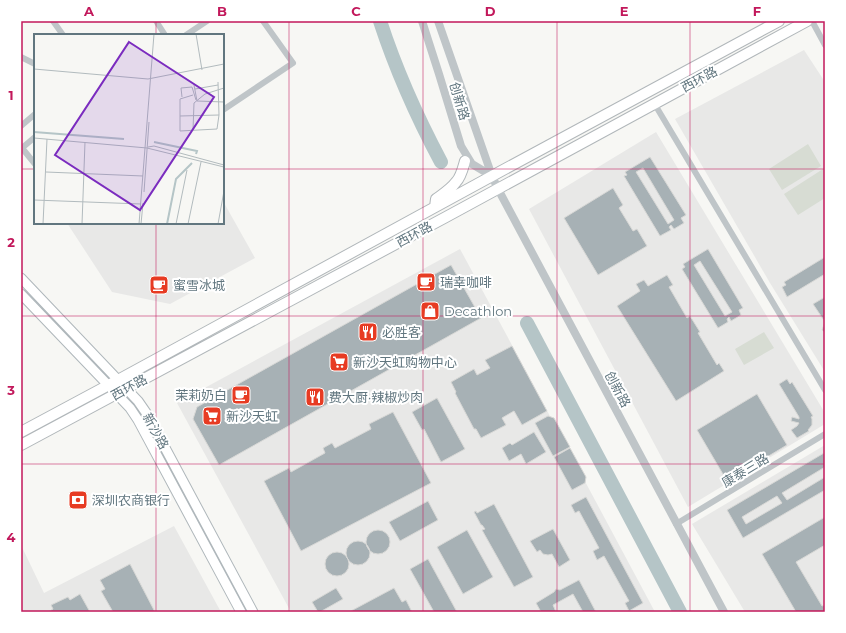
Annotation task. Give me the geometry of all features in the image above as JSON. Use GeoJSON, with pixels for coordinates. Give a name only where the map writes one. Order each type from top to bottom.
{"type":"FeatureCollection","features":[{"type":"Feature","properties":{"kind":"main road","name":"西环路"},"geometry":{"type":"LineString","coordinates":[[21,432],[779,21]]}},
{"type":"Feature","properties":{"kind":"main road","name":"西环路"},"geometry":{"type":"LineString","coordinates":[[21,445],[807,21]]}},
{"type":"Feature","properties":{"kind":"main road"},"geometry":{"type":"LineString","coordinates":[[435,207],[436,199],[457,182],[465,161]]}},
{"type":"Feature","properties":{"kind":"main road","name":"新沙路"},"geometry":{"type":"LineString","coordinates":[[21,278],[138,401],[147,414],[253,612]]}},
{"type":"Feature","properties":{"kind":"main road","name":"新沙路"},"geometry":{"type":"LineString","coordinates":[[21,294],[130,408],[138,420],[241,612]]}},
{"type":"Feature","properties":{"kind":"street"},"geometry":{"type":"LineString","coordinates":[[54,21],[62,34]]}},
{"type":"Feature","properties":{"kind":"street"},"geometry":{"type":"LineString","coordinates":[[156,21],[164,34]]}},
{"type":"Feature","properties":{"kind":"street"},"geometry":{"type":"LineString","coordinates":[[188,34],[207,21]]}},
{"type":"Feature","properties":{"kind":"street"},"geometry":{"type":"LineString","coordinates":[[224,109],[293,63],[263,21]]}},
{"type":"Feature","properties":{"kind":"street","name":"创新路"},"geometry":{"type":"LineString","coordinates":[[422,21],[461,146],[472,164],[492,176]]}},
{"type":"Feature","properties":{"kind":"street","name":"创新路"},"geometry":{"type":"LineString","coordinates":[[438,21],[492,176],[498,189],[724,612]]}},
{"type":"Feature","properties":{"kind":"street"},"geometry":{"type":"LineString","coordinates":[[812,21],[825,45]]}},
{"type":"Feature","properties":{"kind":"street"},"geometry":{"type":"LineString","coordinates":[[21,57],[34,64]]}},
{"type":"Feature","properties":{"kind":"street"},"geometry":{"type":"LineString","coordinates":[[654,103],[825,390]]}},
{"type":"Feature","properties":{"kind":"street"},"geometry":{"type":"LineString","coordinates":[[21,126],[34,115]]}},
{"type":"Feature","properties":{"kind":"street"},"geometry":{"type":"LineString","coordinates":[[34,138],[22,148],[34,163]]}},
{"type":"Feature","properties":{"kind":"street","name":"康泰三路"},"geometry":{"type":"LineString","coordinates":[[676,524],[825,434]]}},
{"type":"Feature","properties":{"kind":"shaded area"},"geometry":{"type":"Polygon","coordinates":[[[804,50],[825,82],[825,372],[770,283],[675,119],[804,50]]]}},
{"type":"Feature","properties":{"kind":"shaded area"},"geometry":{"type":"Polygon","coordinates":[[[656,132],[825,413],[825,424],[688,507],[529,209],[656,132]]]}},
{"type":"Feature","properties":{"kind":"shaded area"},"geometry":{"type":"Polygon","coordinates":[[[808,144],[821,166],[782,190],[769,169],[808,144]]]}},
{"type":"Feature","properties":{"kind":"shaded area"},"geometry":{"type":"Polygon","coordinates":[[[823,169],[825,172],[825,198],[798,215],[784,194],[823,169]]]}},
{"type":"Feature","properties":{"kind":"shaded area"},"geometry":{"type":"Polygon","coordinates":[[[224,203],[255,258],[170,304],[112,292],[68,224],[224,224],[224,203]]]}},
{"type":"Feature","properties":{"kind":"shaded area"},"geometry":{"type":"Polygon","coordinates":[[[460,249],[655,612],[291,612],[177,403],[460,249]]]}},
{"type":"Feature","properties":{"kind":"shaded area"},"geometry":{"type":"Polygon","coordinates":[[[764,332],[774,348],[744,365],[735,349],[764,332]]]}},
{"type":"Feature","properties":{"kind":"shaded area"},"geometry":{"type":"Polygon","coordinates":[[[825,445],[825,612],[745,612],[692,524],[825,445]]]}},
{"type":"Feature","properties":{"kind":"shaded area"},"geometry":{"type":"Polygon","coordinates":[[[174,526],[221,612],[21,612],[21,545],[44,593],[174,526]]]}},
{"type":"Feature","properties":{"kind":"building"},"geometry":{"type":"Polygon","coordinates":[[[650,157],[686,215],[681,218],[684,223],[674,229],[671,225],[669,227],[671,230],[660,236],[624,176],[627,175],[625,172],[650,157]],[[643,168],[636,172],[668,224],[674,220],[643,168]]]}},
{"type":"Feature","properties":{"kind":"building"},"geometry":{"type":"Polygon","coordinates":[[[613,188],[623,205],[619,208],[633,231],[637,229],[647,246],[598,275],[564,218],[613,188]]]}},
{"type":"Feature","properties":{"kind":"building"},"geometry":{"type":"Polygon","coordinates":[[[708,249],[743,308],[739,310],[741,315],[731,321],[729,317],[727,319],[728,322],[718,328],[682,269],[685,267],[683,264],[708,249]],[[700,261],[694,265],[725,316],[732,312],[700,261]]]}},
{"type":"Feature","properties":{"kind":"building"},"geometry":{"type":"Polygon","coordinates":[[[825,257],[825,274],[787,297],[782,287],[786,285],[784,282],[825,257]]]}},
{"type":"Feature","properties":{"kind":"building","name":"新沙天虹购物中心"},"geometry":{"type":"Polygon","coordinates":[[[451,265],[481,318],[219,465],[193,419],[197,407],[451,265]]]}},
{"type":"Feature","properties":{"kind":"building"},"geometry":{"type":"Polygon","coordinates":[[[667,275],[673,285],[669,287],[687,318],[690,316],[717,365],[719,363],[724,371],[676,401],[617,306],[640,291],[636,284],[644,280],[648,286],[667,275]]]}},
{"type":"Feature","properties":{"kind":"building"},"geometry":{"type":"Polygon","coordinates":[[[825,297],[825,322],[813,304],[825,297]]]}},
{"type":"Feature","properties":{"kind":"building"},"geometry":{"type":"Polygon","coordinates":[[[825,322],[825,333],[822,330],[825,322]]]}},
{"type":"Feature","properties":{"kind":"building"},"geometry":{"type":"Polygon","coordinates":[[[512,346],[547,411],[522,425],[514,411],[502,418],[506,425],[481,438],[476,429],[474,429],[455,393],[456,392],[451,382],[474,369],[477,375],[490,368],[485,360],[512,346]]]}},
{"type":"Feature","properties":{"kind":"building"},"geometry":{"type":"Polygon","coordinates":[[[787,379],[790,384],[792,382],[813,416],[811,417],[812,425],[808,430],[809,431],[797,438],[791,430],[799,423],[791,421],[792,417],[799,419],[799,417],[779,384],[787,379]]]}},
{"type":"Feature","properties":{"kind":"building"},"geometry":{"type":"Polygon","coordinates":[[[757,394],[787,445],[727,481],[697,430],[757,394]]]}},
{"type":"Feature","properties":{"kind":"building"},"geometry":{"type":"Polygon","coordinates":[[[437,398],[465,449],[441,462],[424,429],[422,430],[412,412],[437,398]]]}},
{"type":"Feature","properties":{"kind":"building"},"geometry":{"type":"Polygon","coordinates":[[[393,412],[431,483],[301,551],[264,481],[289,468],[291,472],[325,453],[323,448],[332,443],[335,448],[371,429],[369,424],[393,412]]]}},
{"type":"Feature","properties":{"kind":"building"},"geometry":{"type":"Polygon","coordinates":[[[548,416],[554,418],[570,447],[553,456],[535,423],[548,416]]]}},
{"type":"Feature","properties":{"kind":"building"},"geometry":{"type":"Polygon","coordinates":[[[534,432],[546,452],[526,464],[521,454],[509,461],[502,448],[510,443],[512,445],[534,432]]]}},
{"type":"Feature","properties":{"kind":"building"},"geometry":{"type":"Polygon","coordinates":[[[570,448],[586,477],[585,483],[572,490],[554,457],[570,448]]]}},
{"type":"Feature","properties":{"kind":"building"},"geometry":{"type":"Polygon","coordinates":[[[824,453],[825,454],[825,467],[782,493],[787,500],[825,477],[825,490],[743,538],[727,510],[824,453]],[[777,496],[742,517],[746,524],[782,503],[777,496]]]}},
{"type":"Feature","properties":{"kind":"building"},"geometry":{"type":"Polygon","coordinates":[[[586,497],[643,603],[629,611],[625,603],[629,601],[604,556],[597,560],[593,551],[599,548],[579,511],[575,513],[571,505],[586,497]]]}},
{"type":"Feature","properties":{"kind":"building"},"geometry":{"type":"Polygon","coordinates":[[[428,501],[438,520],[400,541],[389,522],[428,501]]]}},
{"type":"Feature","properties":{"kind":"building"},"geometry":{"type":"Polygon","coordinates":[[[494,504],[533,577],[514,587],[482,530],[485,529],[474,512],[476,511],[477,513],[494,504]]]}},
{"type":"Feature","properties":{"kind":"building"},"geometry":{"type":"Polygon","coordinates":[[[825,517],[825,545],[796,562],[822,606],[825,605],[825,612],[796,612],[762,554],[825,517]]]}},
{"type":"Feature","properties":{"kind":"building"},"geometry":{"type":"Polygon","coordinates":[[[553,529],[570,560],[559,567],[552,554],[543,554],[540,550],[537,552],[530,541],[553,529]]]}},
{"type":"Feature","properties":{"kind":"building"},"geometry":{"type":"Polygon","coordinates":[[[378,530],[386,534],[390,542],[386,550],[378,554],[370,550],[366,542],[370,534],[378,530]]]}},
{"type":"Feature","properties":{"kind":"building"},"geometry":{"type":"Polygon","coordinates":[[[467,530],[493,577],[463,594],[437,547],[467,530]]]}},
{"type":"Feature","properties":{"kind":"building"},"geometry":{"type":"Polygon","coordinates":[[[358,541],[366,545],[370,553],[366,561],[358,565],[350,561],[346,553],[350,545],[358,541]]]}},
{"type":"Feature","properties":{"kind":"building"},"geometry":{"type":"Polygon","coordinates":[[[337,552],[345,556],[349,564],[345,572],[337,576],[329,572],[325,564],[329,556],[337,552]]]}},
{"type":"Feature","properties":{"kind":"building"},"geometry":{"type":"Polygon","coordinates":[[[428,559],[457,612],[434,612],[410,569],[428,559]]]}},
{"type":"Feature","properties":{"kind":"building"},"geometry":{"type":"Polygon","coordinates":[[[130,564],[155,612],[113,612],[101,591],[105,589],[100,580],[130,564]]]}},
{"type":"Feature","properties":{"kind":"building"},"geometry":{"type":"Polygon","coordinates":[[[579,580],[596,612],[583,612],[573,594],[553,605],[556,612],[541,612],[536,603],[554,592],[556,589],[560,590],[579,580]]]}},
{"type":"Feature","properties":{"kind":"building"},"geometry":{"type":"Polygon","coordinates":[[[336,588],[343,599],[318,612],[312,602],[336,588]]]}},
{"type":"Feature","properties":{"kind":"building"},"geometry":{"type":"Polygon","coordinates":[[[394,588],[402,602],[406,600],[412,612],[349,612],[394,588]]]}},
{"type":"Feature","properties":{"kind":"building"},"geometry":{"type":"Polygon","coordinates":[[[80,594],[90,612],[48,612],[53,609],[51,605],[68,597],[70,600],[80,594]]]}},
{"type":"Feature","properties":{"kind":"waterway"},"geometry":{"type":"LineString","coordinates":[[380,21],[408,93],[441,162]]}},
{"type":"Feature","properties":{"kind":"waterway"},"geometry":{"type":"LineString","coordinates":[[527,323],[680,612]]}},
{"type":"Feature","properties":{"kind":"place","name":"瑞幸咖啡"},"geometry":{"type":"Point","coordinates":[426,282]}},
{"type":"Feature","properties":{"kind":"place","name":"蜜雪冰城"},"geometry":{"type":"Point","coordinates":[159,285]}},
{"type":"Feature","properties":{"kind":"place","name":"Decathlon"},"geometry":{"type":"Point","coordinates":[430,311]}},
{"type":"Feature","properties":{"kind":"place","name":"必胜客"},"geometry":{"type":"Point","coordinates":[368,332]}},
{"type":"Feature","properties":{"kind":"place","name":"新沙天虹购物中心"},"geometry":{"type":"Point","coordinates":[339,362]}},
{"type":"Feature","properties":{"kind":"place","name":"茉莉奶白"},"geometry":{"type":"Point","coordinates":[241,395]}},
{"type":"Feature","properties":{"kind":"place","name":"费大厨·辣椒炒肉"},"geometry":{"type":"Point","coordinates":[315,397]}},
{"type":"Feature","properties":{"kind":"place","name":"新沙天虹"},"geometry":{"type":"Point","coordinates":[212,416]}},
{"type":"Feature","properties":{"kind":"place","name":"深圳农商银行"},"geometry":{"type":"Point","coordinates":[78,500]}}]}
